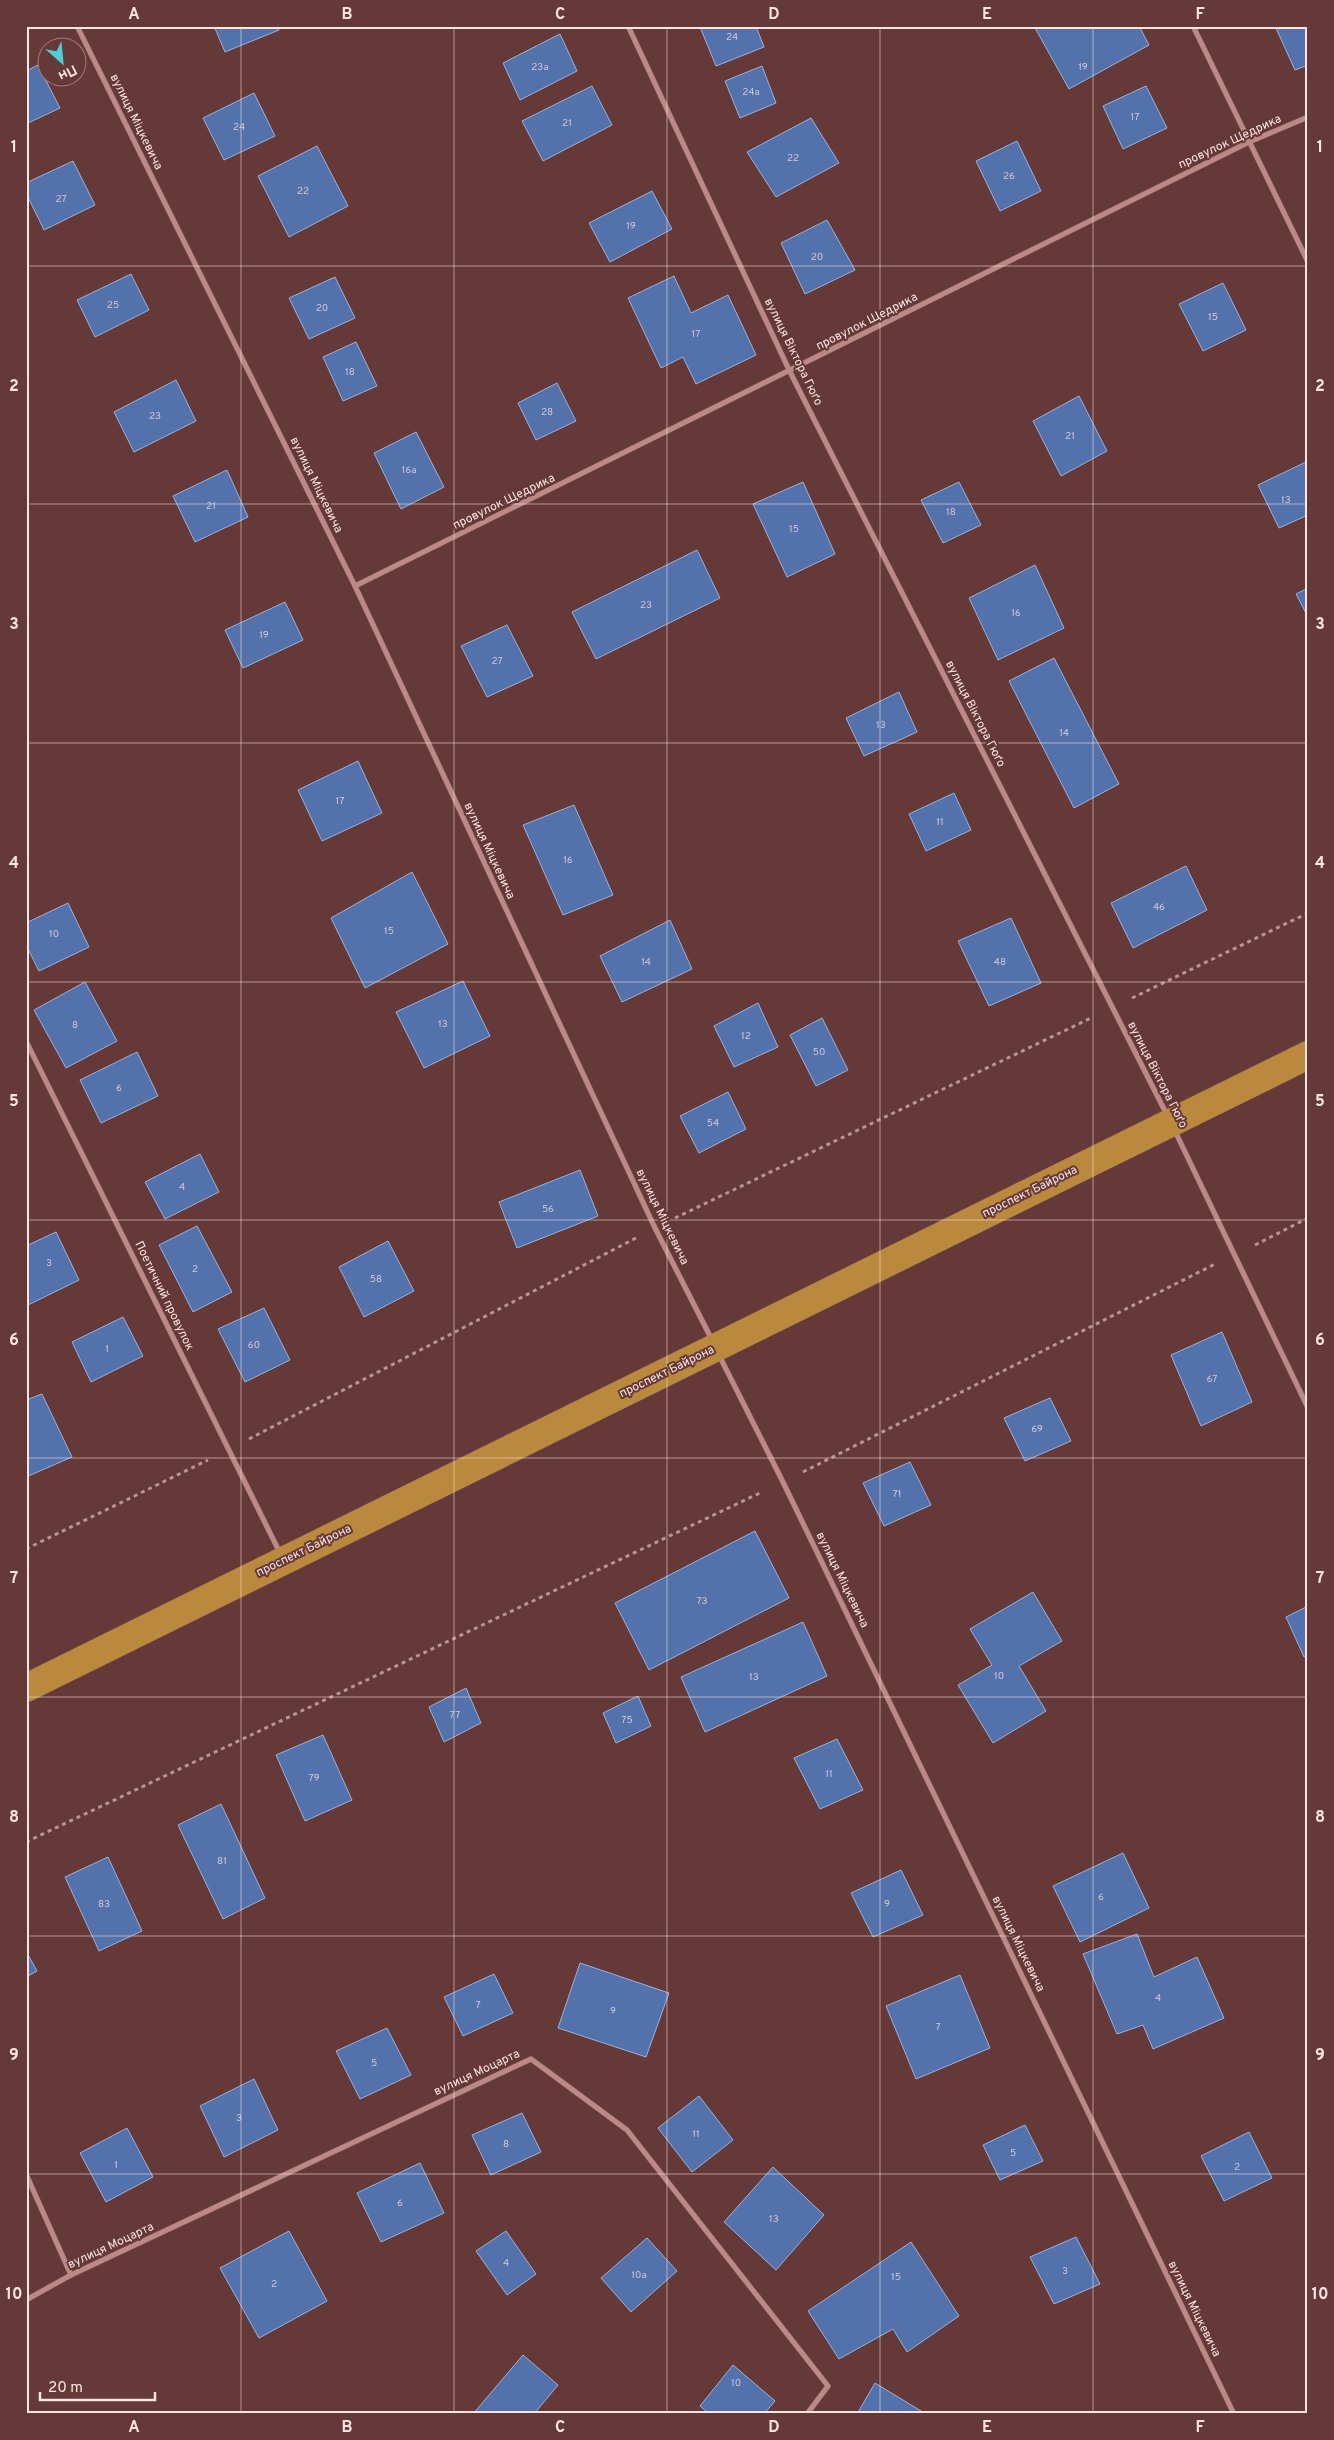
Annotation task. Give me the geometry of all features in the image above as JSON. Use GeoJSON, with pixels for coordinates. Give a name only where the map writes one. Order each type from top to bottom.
{"type":"FeatureCollection","features":[{"type":"Feature","properties":{"kind":"main road","name":"проспект Байрона"},"geometry":{"type":"LineString","coordinates":[[26,1688],[1308,1055]]}},
{"type":"Feature","properties":{"kind":"street","name":"вулиця Міцкевича"},"geometry":{"type":"LineString","coordinates":[[77,26],[355,586],[655,1228],[783,1482],[1234,2414]]}},
{"type":"Feature","properties":{"kind":"street","name":"вулиця Віктора Гюґо"},"geometry":{"type":"LineString","coordinates":[[628,26],[790,372],[1170,1123],[1308,1408]]}},
{"type":"Feature","properties":{"kind":"street"},"geometry":{"type":"LineString","coordinates":[[1193,26],[1308,262]]}},
{"type":"Feature","properties":{"kind":"street","name":"провулок Щедрика"},"geometry":{"type":"LineString","coordinates":[[355,586],[790,372],[1249,142],[1308,116]]}},
{"type":"Feature","properties":{"kind":"street","name":"Поетичний провулок"},"geometry":{"type":"LineString","coordinates":[[26,1041],[284,1560]]}},
{"type":"Feature","properties":{"kind":"street","name":"вулиця Моцарта"},"geometry":{"type":"LineString","coordinates":[[26,2300],[72,2275],[531,2059],[627,2130],[822,2378],[828,2386],[807,2414]]}},
{"type":"Feature","properties":{"kind":"street"},"geometry":{"type":"LineString","coordinates":[[26,2174],[72,2275]]}},
{"type":"Feature","properties":{"kind":"path"},"geometry":{"type":"LineString","coordinates":[[26,1842],[783,1482],[1308,1218]]}},
{"type":"Feature","properties":{"kind":"building"},"geometry":{"type":"Polygon","coordinates":[[[214,26],[278,26],[279,30],[225,52],[214,26]]]}},
{"type":"Feature","properties":{"kind":"building"},"geometry":{"type":"Polygon","coordinates":[[[756,26],[764,47],[716,66],[700,27],[756,26]]]}},
{"type":"Feature","properties":{"kind":"building"},"geometry":{"type":"Polygon","coordinates":[[[1034,26],[1139,26],[1149,45],[1069,89],[1034,26]]]}},
{"type":"Feature","properties":{"kind":"building"},"geometry":{"type":"Polygon","coordinates":[[[1275,26],[1308,26],[1308,65],[1295,70],[1275,26]]]}},
{"type":"Feature","properties":{"kind":"building"},"geometry":{"type":"Polygon","coordinates":[[[560,34],[577,71],[520,100],[503,63],[560,34]]]}},
{"type":"Feature","properties":{"kind":"building"},"geometry":{"type":"Polygon","coordinates":[[[38,65],[38,88],[50,88],[60,108],[26,124],[26,71],[38,65]]]}},
{"type":"Feature","properties":{"kind":"building"},"geometry":{"type":"Polygon","coordinates":[[[762,66],[776,103],[740,118],[725,81],[762,66]]]}},
{"type":"Feature","properties":{"kind":"building"},"geometry":{"type":"Polygon","coordinates":[[[592,86],[612,125],[543,161],[522,121],[592,86]]]}},
{"type":"Feature","properties":{"kind":"building"},"geometry":{"type":"Polygon","coordinates":[[[1146,86],[1167,128],[1123,149],[1103,106],[1146,86]]]}},
{"type":"Feature","properties":{"kind":"building"},"geometry":{"type":"Polygon","coordinates":[[[254,93],[275,136],[224,160],[203,118],[254,93]]]}},
{"type":"Feature","properties":{"kind":"building"},"geometry":{"type":"Polygon","coordinates":[[[811,118],[839,163],[776,197],[747,152],[811,118]]]}},
{"type":"Feature","properties":{"kind":"building"},"geometry":{"type":"Polygon","coordinates":[[[1017,141],[1041,191],[1000,211],[976,161],[1017,141]]]}},
{"type":"Feature","properties":{"kind":"building"},"geometry":{"type":"Polygon","coordinates":[[[317,146],[348,206],[289,237],[258,176],[317,146]]]}},
{"type":"Feature","properties":{"kind":"building"},"geometry":{"type":"Polygon","coordinates":[[[73,161],[95,205],[44,230],[26,193],[26,183],[73,161]]]}},
{"type":"Feature","properties":{"kind":"building"},"geometry":{"type":"Polygon","coordinates":[[[652,191],[672,229],[610,262],[589,223],[652,191]]]}},
{"type":"Feature","properties":{"kind":"building"},"geometry":{"type":"Polygon","coordinates":[[[827,220],[855,270],[805,294],[781,243],[827,220]]]}},
{"type":"Feature","properties":{"kind":"building"},"geometry":{"type":"Polygon","coordinates":[[[131,274],[149,310],[95,337],[77,300],[131,274]]]}},
{"type":"Feature","properties":{"kind":"building"},"geometry":{"type":"Polygon","coordinates":[[[674,276],[691,313],[728,295],[756,355],[696,384],[683,357],[661,368],[628,298],[674,276]]]}},
{"type":"Feature","properties":{"kind":"building"},"geometry":{"type":"Polygon","coordinates":[[[335,277],[355,318],[309,339],[289,298],[335,277]]]}},
{"type":"Feature","properties":{"kind":"building"},"geometry":{"type":"Polygon","coordinates":[[[1223,283],[1246,330],[1203,351],[1179,304],[1223,283]]]}},
{"type":"Feature","properties":{"kind":"building"},"geometry":{"type":"Polygon","coordinates":[[[356,342],[377,386],[343,401],[323,357],[356,342]]]}},
{"type":"Feature","properties":{"kind":"building"},"geometry":{"type":"Polygon","coordinates":[[[176,380],[196,421],[134,452],[114,412],[176,380]]]}},
{"type":"Feature","properties":{"kind":"building"},"geometry":{"type":"Polygon","coordinates":[[[557,383],[576,421],[536,440],[518,403],[557,383]]]}},
{"type":"Feature","properties":{"kind":"building"},"geometry":{"type":"Polygon","coordinates":[[[1079,396],[1107,451],[1061,476],[1033,421],[1079,396]]]}},
{"type":"Feature","properties":{"kind":"building"},"geometry":{"type":"Polygon","coordinates":[[[416,432],[444,487],[401,509],[374,453],[416,432]]]}},
{"type":"Feature","properties":{"kind":"building"},"geometry":{"type":"Polygon","coordinates":[[[1308,461],[1308,515],[1279,528],[1258,485],[1308,461]]]}},
{"type":"Feature","properties":{"kind":"building"},"geometry":{"type":"Polygon","coordinates":[[[227,470],[248,517],[195,542],[173,496],[227,470]]]}},
{"type":"Feature","properties":{"kind":"building"},"geometry":{"type":"Polygon","coordinates":[[[803,482],[835,554],[787,577],[753,504],[803,482]]]}},
{"type":"Feature","properties":{"kind":"building"},"geometry":{"type":"Polygon","coordinates":[[[959,482],[981,525],[943,543],[921,500],[959,482]]]}},
{"type":"Feature","properties":{"kind":"building"},"geometry":{"type":"Polygon","coordinates":[[[697,550],[720,598],[596,659],[572,612],[697,550]]]}},
{"type":"Feature","properties":{"kind":"building"},"geometry":{"type":"Polygon","coordinates":[[[1035,565],[1064,628],[998,660],[969,598],[1035,565]]]}},
{"type":"Feature","properties":{"kind":"building"},"geometry":{"type":"Polygon","coordinates":[[[1308,588],[1308,617],[1296,594],[1308,588]]]}},
{"type":"Feature","properties":{"kind":"building"},"geometry":{"type":"Polygon","coordinates":[[[285,602],[303,640],[243,668],[225,630],[285,602]]]}},
{"type":"Feature","properties":{"kind":"building"},"geometry":{"type":"Polygon","coordinates":[[[507,625],[533,676],[487,697],[461,646],[507,625]]]}},
{"type":"Feature","properties":{"kind":"building"},"geometry":{"type":"Polygon","coordinates":[[[1054,658],[1119,784],[1074,808],[1009,681],[1054,658]]]}},
{"type":"Feature","properties":{"kind":"building"},"geometry":{"type":"Polygon","coordinates":[[[899,692],[917,732],[864,756],[846,718],[899,692]]]}},
{"type":"Feature","properties":{"kind":"building"},"geometry":{"type":"Polygon","coordinates":[[[358,761],[382,813],[322,841],[298,790],[358,761]]]}},
{"type":"Feature","properties":{"kind":"building"},"geometry":{"type":"Polygon","coordinates":[[[954,793],[971,830],[926,851],[909,814],[954,793]]]}},
{"type":"Feature","properties":{"kind":"building"},"geometry":{"type":"Polygon","coordinates":[[[574,805],[613,895],[563,915],[523,825],[574,805]]]}},
{"type":"Feature","properties":{"kind":"building"},"geometry":{"type":"Polygon","coordinates":[[[1186,866],[1207,910],[1133,948],[1111,903],[1186,866]]]}},
{"type":"Feature","properties":{"kind":"building"},"geometry":{"type":"Polygon","coordinates":[[[412,872],[448,944],[365,988],[331,918],[412,872]]]}},
{"type":"Feature","properties":{"kind":"building"},"geometry":{"type":"Polygon","coordinates":[[[68,903],[89,947],[39,971],[26,945],[26,923],[68,903]]]}},
{"type":"Feature","properties":{"kind":"building"},"geometry":{"type":"Polygon","coordinates":[[[1011,918],[1041,983],[989,1006],[958,941],[1011,918]]]}},
{"type":"Feature","properties":{"kind":"building"},"geometry":{"type":"Polygon","coordinates":[[[670,920],[692,969],[622,1002],[600,956],[670,920]]]}},
{"type":"Feature","properties":{"kind":"building"},"geometry":{"type":"Polygon","coordinates":[[[463,981],[490,1036],[424,1068],[396,1012],[463,981]]]}},
{"type":"Feature","properties":{"kind":"building"},"geometry":{"type":"Polygon","coordinates":[[[85,982],[117,1041],[66,1068],[34,1010],[85,982]]]}},
{"type":"Feature","properties":{"kind":"building"},"geometry":{"type":"Polygon","coordinates":[[[758,1003],[778,1047],[734,1067],[714,1026],[758,1003]]]}},
{"type":"Feature","properties":{"kind":"building"},"geometry":{"type":"Polygon","coordinates":[[[822,1018],[848,1070],[816,1086],[790,1035],[822,1018]]]}},
{"type":"Feature","properties":{"kind":"building"},"geometry":{"type":"Polygon","coordinates":[[[137,1052],[158,1096],[101,1123],[80,1080],[137,1052]]]}},
{"type":"Feature","properties":{"kind":"building"},"geometry":{"type":"Polygon","coordinates":[[[728,1092],[746,1129],[699,1153],[680,1116],[728,1092]]]}},
{"type":"Feature","properties":{"kind":"building"},"geometry":{"type":"Polygon","coordinates":[[[200,1154],[219,1192],[165,1219],[145,1182],[200,1154]]]}},
{"type":"Feature","properties":{"kind":"building"},"geometry":{"type":"Polygon","coordinates":[[[580,1170],[598,1216],[517,1248],[499,1202],[580,1170]]]}},
{"type":"Feature","properties":{"kind":"building"},"geometry":{"type":"Polygon","coordinates":[[[197,1226],[232,1292],[193,1312],[159,1245],[197,1226]]]}},
{"type":"Feature","properties":{"kind":"building"},"geometry":{"type":"Polygon","coordinates":[[[56,1232],[79,1280],[26,1306],[26,1246],[56,1232]]]}},
{"type":"Feature","properties":{"kind":"building"},"geometry":{"type":"Polygon","coordinates":[[[388,1241],[414,1291],[364,1317],[339,1267],[388,1241]]]}},
{"type":"Feature","properties":{"kind":"building"},"geometry":{"type":"Polygon","coordinates":[[[264,1308],[290,1360],[245,1382],[218,1329],[264,1308]]]}},
{"type":"Feature","properties":{"kind":"building"},"geometry":{"type":"Polygon","coordinates":[[[123,1317],[143,1356],[91,1382],[72,1342],[123,1317]]]}},
{"type":"Feature","properties":{"kind":"building"},"geometry":{"type":"Polygon","coordinates":[[[1222,1332],[1252,1402],[1201,1426],[1171,1355],[1222,1332]]]}},
{"type":"Feature","properties":{"kind":"building"},"geometry":{"type":"Polygon","coordinates":[[[42,1394],[72,1457],[26,1477],[26,1400],[42,1394]]]}},
{"type":"Feature","properties":{"kind":"building"},"geometry":{"type":"Polygon","coordinates":[[[1050,1398],[1071,1441],[1025,1461],[1004,1418],[1050,1398]]]}},
{"type":"Feature","properties":{"kind":"building"},"geometry":{"type":"Polygon","coordinates":[[[910,1462],[931,1505],[884,1526],[863,1483],[910,1462]]]}},
{"type":"Feature","properties":{"kind":"building"},"geometry":{"type":"Polygon","coordinates":[[[755,1531],[789,1598],[649,1670],[615,1603],[755,1531]]]}},
{"type":"Feature","properties":{"kind":"building"},"geometry":{"type":"Polygon","coordinates":[[[1033,1592],[1062,1641],[1019,1666],[1046,1711],[993,1743],[958,1685],[992,1665],[970,1629],[1033,1592]]]}},
{"type":"Feature","properties":{"kind":"building"},"geometry":{"type":"Polygon","coordinates":[[[1308,1606],[1308,1655],[1304,1657],[1286,1617],[1308,1606]]]}},
{"type":"Feature","properties":{"kind":"building"},"geometry":{"type":"Polygon","coordinates":[[[803,1622],[827,1676],[705,1732],[681,1677],[803,1622]]]}},
{"type":"Feature","properties":{"kind":"building"},"geometry":{"type":"Polygon","coordinates":[[[466,1688],[481,1723],[444,1742],[429,1707],[466,1688]]]}},
{"type":"Feature","properties":{"kind":"building"},"geometry":{"type":"Polygon","coordinates":[[[638,1696],[651,1726],[616,1743],[603,1713],[638,1696]]]}},
{"type":"Feature","properties":{"kind":"building"},"geometry":{"type":"Polygon","coordinates":[[[323,1735],[352,1800],[305,1821],[276,1755],[323,1735]]]}},
{"type":"Feature","properties":{"kind":"building"},"geometry":{"type":"Polygon","coordinates":[[[837,1739],[863,1790],[820,1809],[794,1758],[837,1739]]]}},
{"type":"Feature","properties":{"kind":"building"},"geometry":{"type":"Polygon","coordinates":[[[221,1804],[265,1898],[223,1919],[178,1825],[221,1804]]]}},
{"type":"Feature","properties":{"kind":"building"},"geometry":{"type":"Polygon","coordinates":[[[1123,1853],[1149,1908],[1080,1942],[1053,1886],[1123,1853]]]}},
{"type":"Feature","properties":{"kind":"building"},"geometry":{"type":"Polygon","coordinates":[[[108,1857],[142,1931],[99,1951],[65,1877],[108,1857]]]}},
{"type":"Feature","properties":{"kind":"building"},"geometry":{"type":"Polygon","coordinates":[[[901,1870],[923,1915],[873,1937],[851,1893],[901,1870]]]}},
{"type":"Feature","properties":{"kind":"building"},"geometry":{"type":"Polygon","coordinates":[[[1137,1934],[1154,1977],[1197,1957],[1224,2018],[1153,2049],[1143,2025],[1117,2034],[1083,1954],[1137,1934]]]}},
{"type":"Feature","properties":{"kind":"building"},"geometry":{"type":"Polygon","coordinates":[[[26,1951],[37,1971],[26,1977],[26,1951]]]}},
{"type":"Feature","properties":{"kind":"building"},"geometry":{"type":"Polygon","coordinates":[[[580,1963],[669,1993],[646,2057],[558,2028],[580,1963]]]}},
{"type":"Feature","properties":{"kind":"building"},"geometry":{"type":"Polygon","coordinates":[[[494,1974],[513,2013],[463,2036],[444,1997],[494,1974]]]}},
{"type":"Feature","properties":{"kind":"building"},"geometry":{"type":"Polygon","coordinates":[[[960,1975],[990,2048],[916,2079],[886,2006],[960,1975]]]}},
{"type":"Feature","properties":{"kind":"building"},"geometry":{"type":"Polygon","coordinates":[[[387,2028],[411,2075],[360,2099],[336,2051],[387,2028]]]}},
{"type":"Feature","properties":{"kind":"building"},"geometry":{"type":"Polygon","coordinates":[[[254,2079],[278,2130],[224,2157],[200,2106],[254,2079]]]}},
{"type":"Feature","properties":{"kind":"building"},"geometry":{"type":"Polygon","coordinates":[[[699,2096],[733,2140],[692,2172],[658,2128],[699,2096]]]}},
{"type":"Feature","properties":{"kind":"building"},"geometry":{"type":"Polygon","coordinates":[[[522,2113],[541,2152],[491,2175],[472,2135],[522,2113]]]}},
{"type":"Feature","properties":{"kind":"building"},"geometry":{"type":"Polygon","coordinates":[[[1025,2125],[1043,2161],[1000,2180],[983,2145],[1025,2125]]]}},
{"type":"Feature","properties":{"kind":"building"},"geometry":{"type":"Polygon","coordinates":[[[127,2128],[153,2177],[106,2202],[80,2153],[127,2128]]]}},
{"type":"Feature","properties":{"kind":"building"},"geometry":{"type":"Polygon","coordinates":[[[1249,2132],[1272,2178],[1224,2201],[1201,2156],[1249,2132]]]}},
{"type":"Feature","properties":{"kind":"building"},"geometry":{"type":"Polygon","coordinates":[[[420,2163],[444,2213],[381,2242],[357,2193],[420,2163]]]}},
{"type":"Feature","properties":{"kind":"building"},"geometry":{"type":"Polygon","coordinates":[[[773,2167],[824,2215],[776,2270],[724,2222],[773,2167]]]}},
{"type":"Feature","properties":{"kind":"building"},"geometry":{"type":"Polygon","coordinates":[[[289,2231],[327,2301],[259,2338],[220,2268],[289,2231]]]}},
{"type":"Feature","properties":{"kind":"building"},"geometry":{"type":"Polygon","coordinates":[[[506,2231],[536,2274],[507,2295],[476,2251],[506,2231]]]}},
{"type":"Feature","properties":{"kind":"building"},"geometry":{"type":"Polygon","coordinates":[[[1076,2237],[1100,2284],[1054,2304],[1030,2257],[1076,2237]]]}},
{"type":"Feature","properties":{"kind":"building"},"geometry":{"type":"Polygon","coordinates":[[[647,2238],[677,2271],[631,2312],[601,2278],[647,2238]]]}},
{"type":"Feature","properties":{"kind":"building"},"geometry":{"type":"Polygon","coordinates":[[[911,2242],[959,2316],[907,2352],[893,2329],[839,2359],[808,2311],[911,2242]]]}},
{"type":"Feature","properties":{"kind":"building"},"geometry":{"type":"Polygon","coordinates":[[[523,2355],[558,2385],[534,2414],[473,2414],[523,2355]]]}},
{"type":"Feature","properties":{"kind":"building"},"geometry":{"type":"Polygon","coordinates":[[[733,2365],[775,2401],[764,2414],[709,2414],[700,2406],[733,2365]]]}},
{"type":"Feature","properties":{"kind":"building"},"geometry":{"type":"Polygon","coordinates":[[[875,2383],[926,2414],[857,2414],[875,2383]]]}}]}
